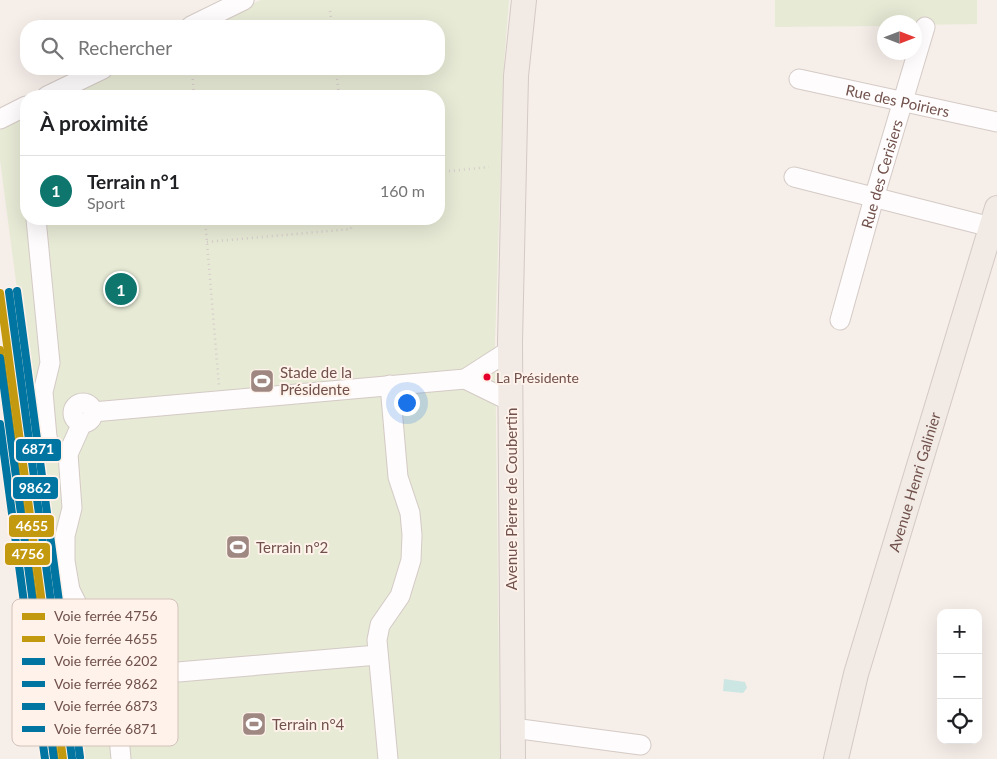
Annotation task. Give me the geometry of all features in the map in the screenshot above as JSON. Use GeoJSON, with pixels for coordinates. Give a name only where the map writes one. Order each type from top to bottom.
{"type":"FeatureCollection","features":[{"type":"Feature","properties":{"kind":"main road","name":"Avenue Pierre de Coubertin"},"geometry":{"type":"LineString","coordinates":[[513,759],[510,350],[516,76],[524,0]]}},
{"type":"Feature","properties":{"kind":"main road","name":"Avenue Henri Galinier"},"geometry":{"type":"LineString","coordinates":[[836,759],[856,674],[994,217]]}},
{"type":"Feature","properties":{"kind":"street"},"geometry":{"type":"LineString","coordinates":[[203,20],[244,0]]}},
{"type":"Feature","properties":{"kind":"street","name":"Rue des Cerisiers"},"geometry":{"type":"LineString","coordinates":[[840,320],[925,28]]}},
{"type":"Feature","properties":{"kind":"street"},"geometry":{"type":"LineString","coordinates":[[60,90],[91,75]]}},
{"type":"Feature","properties":{"kind":"street","name":"Rue des Poiriers"},"geometry":{"type":"LineString","coordinates":[[799,79],[997,122]]}},
{"type":"Feature","properties":{"kind":"street"},"geometry":{"type":"LineString","coordinates":[[0,119],[20,109]]}},
{"type":"Feature","properties":{"kind":"street"},"geometry":{"type":"LineString","coordinates":[[794,177],[874,198],[994,217]]}},
{"type":"Feature","properties":{"kind":"street"},"geometry":{"type":"LineString","coordinates":[[37,225],[50,363],[43,392],[47,436],[50,446],[55,451],[68,454]]}},
{"type":"Feature","properties":{"kind":"street"},"geometry":{"type":"LineString","coordinates":[[74,599],[70,590],[65,561],[65,536],[72,508],[68,454],[88,418],[220,400],[465,379],[510,350]]}},
{"type":"Feature","properties":{"kind":"street"},"geometry":{"type":"LineString","coordinates":[[465,379],[510,401]]}},
{"type":"Feature","properties":{"kind":"street"},"geometry":{"type":"LineString","coordinates":[[388,759],[377,640],[380,625],[400,596],[411,560],[412,535],[410,513],[398,477],[390,385]]}},
{"type":"Feature","properties":{"kind":"street"},"geometry":{"type":"LineString","coordinates":[[178,672],[378,654]]}},
{"type":"Feature","properties":{"kind":"street"},"geometry":{"type":"LineString","coordinates":[[513,728],[641,745]]}},
{"type":"Feature","properties":{"kind":"street"},"geometry":{"type":"LineString","coordinates":[[120,746],[121,759]]}},
{"type":"Feature","properties":{"kind":"path"},"geometry":{"type":"LineString","coordinates":[[330,11],[331,20]]}},
{"type":"Feature","properties":{"kind":"path"},"geometry":{"type":"LineString","coordinates":[[192,75],[194,90]]}},
{"type":"Feature","properties":{"kind":"path"},"geometry":{"type":"LineString","coordinates":[[337,75],[338,90]]}},
{"type":"Feature","properties":{"kind":"path"},"geometry":{"type":"LineString","coordinates":[[445,171],[489,167]]}},
{"type":"Feature","properties":{"kind":"path"},"geometry":{"type":"LineString","coordinates":[[206,225],[220,400]]}},
{"type":"Feature","properties":{"kind":"path"},"geometry":{"type":"LineString","coordinates":[[207,242],[352,229],[351,225]]}},
{"type":"Feature","properties":{"kind":"green space","name":"Stade de la Présidente"},"geometry":{"type":"Polygon","coordinates":[[[261,0],[509,0],[504,63],[495,343],[500,759],[81,759],[79,746],[178,746],[178,599],[58,599],[0,160],[0,130],[20,114],[20,225],[445,225],[445,90],[71,90],[103,75],[445,75],[445,20],[218,20],[261,0]]]}},
{"type":"Feature","properties":{"kind":"green space"},"geometry":{"type":"Polygon","coordinates":[[[775,0],[977,0],[977,24],[922,25],[922,15],[877,15],[877,26],[775,27],[775,0]]]}},
{"type":"Feature","properties":{"kind":"water"},"geometry":{"type":"Polygon","coordinates":[[[724,679],[745,682],[747,688],[743,693],[723,691],[724,679]]]}},
{"type":"Feature","properties":{"kind":"rail line","name":"6871"},"geometry":{"type":"LineString","coordinates":[[17,291],[59,599]]}},
{"type":"Feature","properties":{"kind":"rail line","name":"9862"},"geometry":{"type":"LineString","coordinates":[[9,292],[51,599]]}},
{"type":"Feature","properties":{"kind":"rail line","name":"4655"},"geometry":{"type":"LineString","coordinates":[[0,293],[41,599]]}},
{"type":"Feature","properties":{"kind":"rail line","name":"4756"},"geometry":{"type":"LineString","coordinates":[[0,350],[33,599]]}},
{"type":"Feature","properties":{"kind":"rail line","name":"6202"},"geometry":{"type":"LineString","coordinates":[[0,358],[32,599]]}},
{"type":"Feature","properties":{"kind":"rail line","name":"6873"},"geometry":{"type":"LineString","coordinates":[[0,424],[24,599]]}},
{"type":"Feature","properties":{"kind":"rail line","name":"6873"},"geometry":{"type":"LineString","coordinates":[[43,746],[45,759]]}},
{"type":"Feature","properties":{"kind":"rail line","name":"6202"},"geometry":{"type":"LineString","coordinates":[[52,746],[54,759]]}},
{"type":"Feature","properties":{"kind":"rail line","name":"4756"},"geometry":{"type":"LineString","coordinates":[[53,746],[55,759]]}},
{"type":"Feature","properties":{"kind":"rail line","name":"4655"},"geometry":{"type":"LineString","coordinates":[[61,746],[63,759]]}},
{"type":"Feature","properties":{"kind":"rail line","name":"9862"},"geometry":{"type":"LineString","coordinates":[[70,746],[72,758]]}},
{"type":"Feature","properties":{"kind":"rail line","name":"6871"},"geometry":{"type":"LineString","coordinates":[[79,746],[80,757]]}},
{"type":"Feature","properties":{"kind":"place","name":"Terrain n°1"},"geometry":{"type":"Point","coordinates":[121,289]}},
{"type":"Feature","properties":{"kind":"place","name":"La Présidente"},"geometry":{"type":"Point","coordinates":[487,377]}},
{"type":"Feature","properties":{"kind":"place","name":"Stade de la Présidente"},"geometry":{"type":"Point","coordinates":[262,381]}},
{"type":"Feature","properties":{"kind":"place","name":"Terrain n°2"},"geometry":{"type":"Point","coordinates":[238,547]}},
{"type":"Feature","properties":{"kind":"place","name":"Terrain n°4"},"geometry":{"type":"Point","coordinates":[254,724]}}]}
